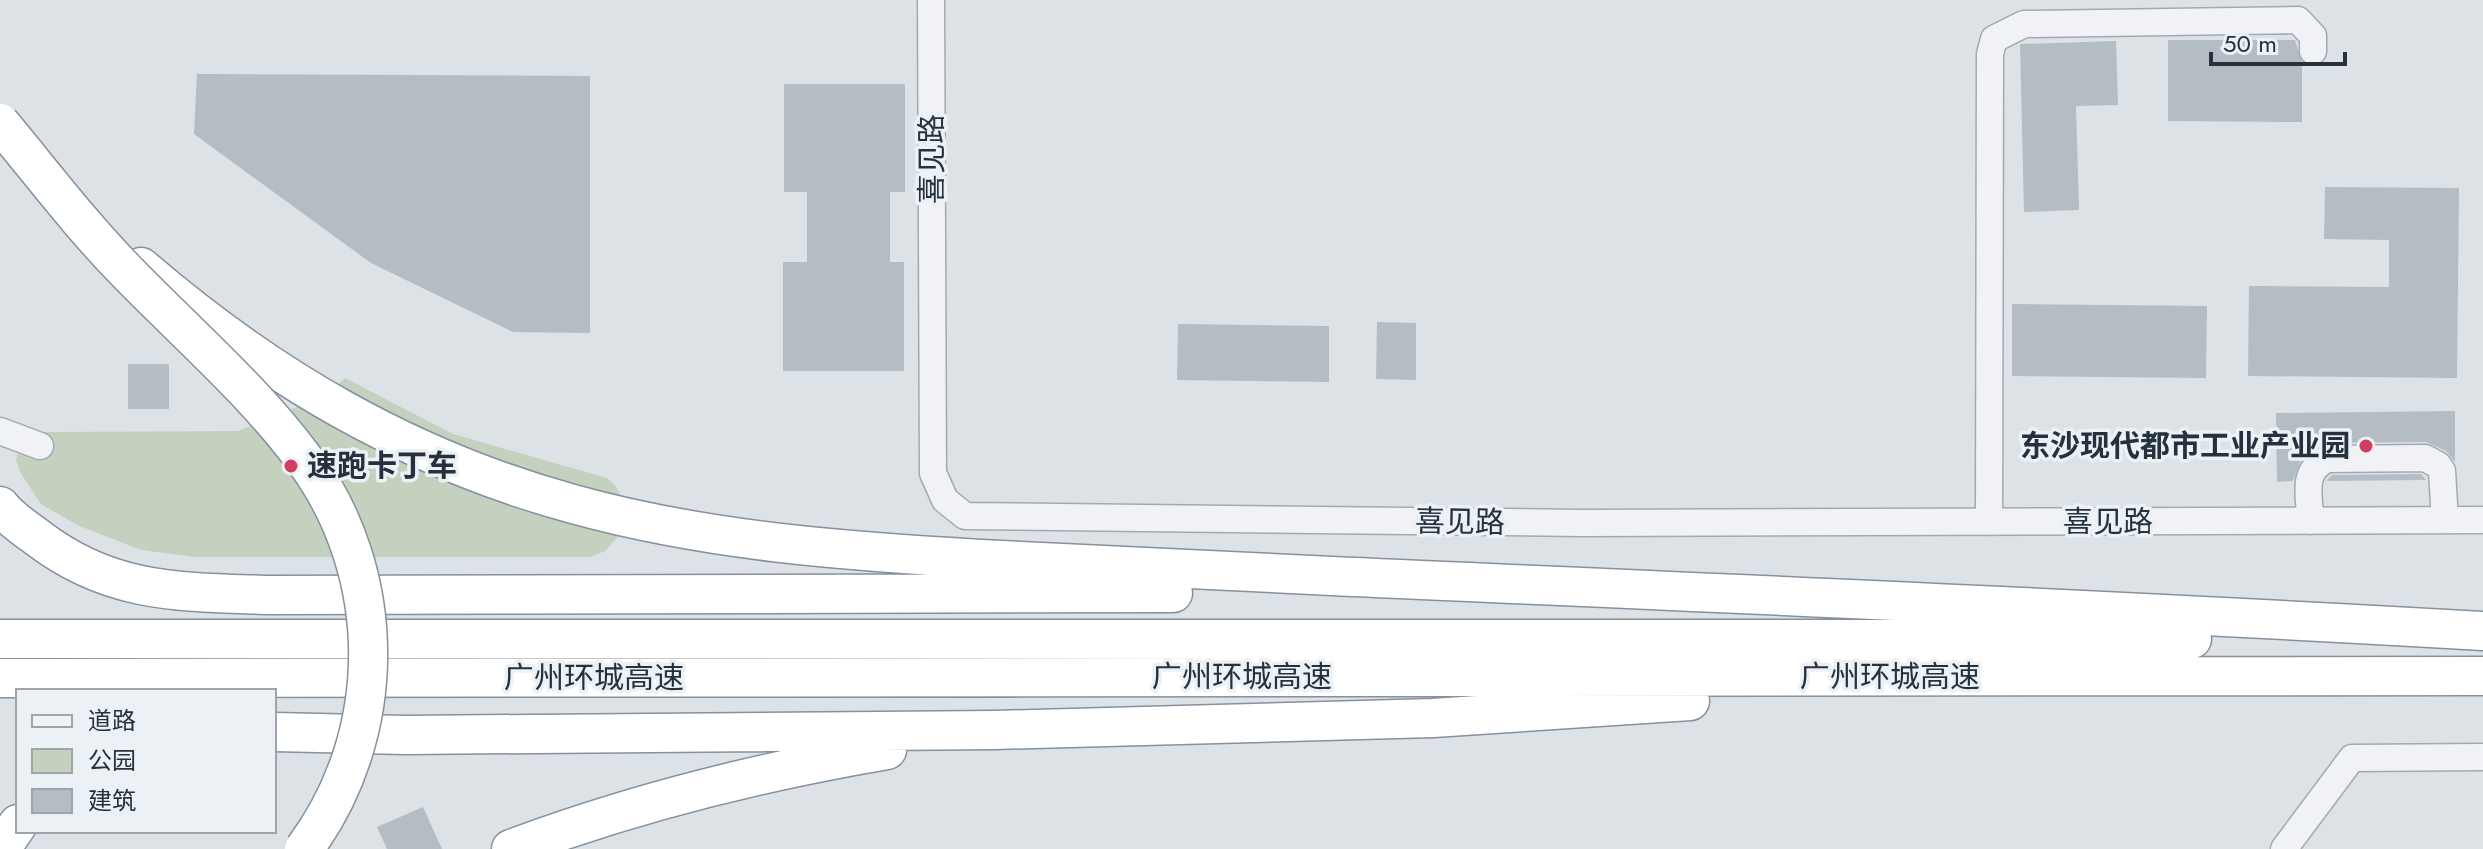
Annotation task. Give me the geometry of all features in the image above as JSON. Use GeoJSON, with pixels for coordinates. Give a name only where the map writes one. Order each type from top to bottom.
{"type":"FeatureCollection","features":[{"type":"Feature","properties":{"kind":"highway"},"geometry":{"type":"LineString","coordinates":[[0,123],[53,182],[132,259],[196,311],[347,413],[411,446],[486,476],[569,503],[652,523],[730,537],[931,556],[1908,600],[2483,631]]}},
{"type":"Feature","properties":{"kind":"highway"},"geometry":{"type":"LineString","coordinates":[[0,123],[113,258],[293,445],[314,474],[342,526],[356,564],[365,607],[370,661],[368,684],[362,725],[350,767],[331,808],[304,849]]}},
{"type":"Feature","properties":{"kind":"highway"},"geometry":{"type":"LineString","coordinates":[[0,506],[59,554],[110,578],[170,592],[269,595],[1712,593]]}},
{"type":"Feature","properties":{"kind":"highway","name":"广州环城高速"},"geometry":{"type":"LineString","coordinates":[[0,639],[2483,638]]}},
{"type":"Feature","properties":{"kind":"highway","name":"广州环城高速"},"geometry":{"type":"LineString","coordinates":[[0,678],[2483,676]]}},
{"type":"Feature","properties":{"kind":"highway"},"geometry":{"type":"LineString","coordinates":[[276,732],[406,735],[1086,728],[1433,718],[1972,684],[2402,677]]}},
{"type":"Feature","properties":{"kind":"highway"},"geometry":{"type":"LineString","coordinates":[[511,849],[671,796],[802,765],[963,738],[1086,728]]}},
{"type":"Feature","properties":{"kind":"highway"},"geometry":{"type":"LineString","coordinates":[[1,849],[16,827]]}},
{"type":"Feature","properties":{"kind":"street","name":"喜见路"},"geometry":{"type":"LineString","coordinates":[[931,0],[933,473],[945,500],[965,516],[1583,523],[2483,520]]}},
{"type":"Feature","properties":{"kind":"street"},"geometry":{"type":"LineString","coordinates":[[1989,522],[1990,54],[1994,39],[2024,24],[2298,20],[2313,36],[2313,51]]}},
{"type":"Feature","properties":{"kind":"street"},"geometry":{"type":"LineString","coordinates":[[0,431],[40,446]]}},
{"type":"Feature","properties":{"kind":"street"},"geometry":{"type":"LineString","coordinates":[[2311,521],[2308,486],[2310,473],[2319,463],[2327,459],[2425,458],[2442,471],[2445,520]]}},
{"type":"Feature","properties":{"kind":"street"},"geometry":{"type":"LineString","coordinates":[[2284,849],[2352,758],[2483,757]]}},
{"type":"Feature","properties":{"kind":"green space","name":"速跑卡丁车"},"geometry":{"type":"Polygon","coordinates":[[[345,378],[453,434],[607,478],[618,489],[620,496],[621,533],[605,551],[590,557],[195,557],[141,550],[77,525],[41,504],[20,472],[16,460],[19,448],[38,432],[238,431],[328,394],[345,378]]]}},
{"type":"Feature","properties":{"kind":"building"},"geometry":{"type":"Polygon","coordinates":[[[2168,40],[2295,40],[2302,62],[2302,122],[2168,121],[2168,40]]]}},
{"type":"Feature","properties":{"kind":"building"},"geometry":{"type":"Polygon","coordinates":[[[2116,41],[2118,105],[2076,106],[2079,210],[2024,212],[2020,44],[2116,41]]]}},
{"type":"Feature","properties":{"kind":"building"},"geometry":{"type":"Polygon","coordinates":[[[197,74],[590,76],[590,333],[513,332],[371,263],[194,134],[197,74]]]}},
{"type":"Feature","properties":{"kind":"building"},"geometry":{"type":"Polygon","coordinates":[[[784,84],[905,84],[905,192],[890,192],[890,262],[904,262],[904,371],[783,371],[783,262],[807,262],[807,192],[784,192],[784,84]]]}},
{"type":"Feature","properties":{"kind":"building"},"geometry":{"type":"Polygon","coordinates":[[[2325,187],[2459,188],[2457,378],[2248,376],[2249,286],[2389,287],[2389,240],[2324,239],[2325,187]]]}},
{"type":"Feature","properties":{"kind":"building"},"geometry":{"type":"Polygon","coordinates":[[[2012,304],[2207,306],[2206,378],[2012,376],[2012,304]]]}},
{"type":"Feature","properties":{"kind":"building"},"geometry":{"type":"Polygon","coordinates":[[[1377,322],[1416,323],[1416,380],[1376,379],[1377,322]]]}},
{"type":"Feature","properties":{"kind":"building"},"geometry":{"type":"Polygon","coordinates":[[[1178,324],[1329,326],[1329,382],[1177,380],[1178,324]]]}},
{"type":"Feature","properties":{"kind":"building"},"geometry":{"type":"Polygon","coordinates":[[[128,364],[169,364],[169,409],[128,409],[128,364]]]}},
{"type":"Feature","properties":{"kind":"building"},"geometry":{"type":"Polygon","coordinates":[[[2455,411],[2455,462],[2446,451],[2426,442],[2327,443],[2310,451],[2301,460],[2293,481],[2277,482],[2276,413],[2455,411]]]}},
{"type":"Feature","properties":{"kind":"building"},"geometry":{"type":"Polygon","coordinates":[[[2421,474],[2426,480],[2326,481],[2332,475],[2421,474]]]}},
{"type":"Feature","properties":{"kind":"building"},"geometry":{"type":"Polygon","coordinates":[[[423,807],[442,849],[387,849],[377,827],[423,807]]]}},
{"type":"Feature","properties":{"kind":"place","name":"东沙现代都市工业产业园"},"geometry":{"type":"Point","coordinates":[2366,446]}},
{"type":"Feature","properties":{"kind":"place","name":"速跑卡丁车"},"geometry":{"type":"Point","coordinates":[291,466]}}]}
